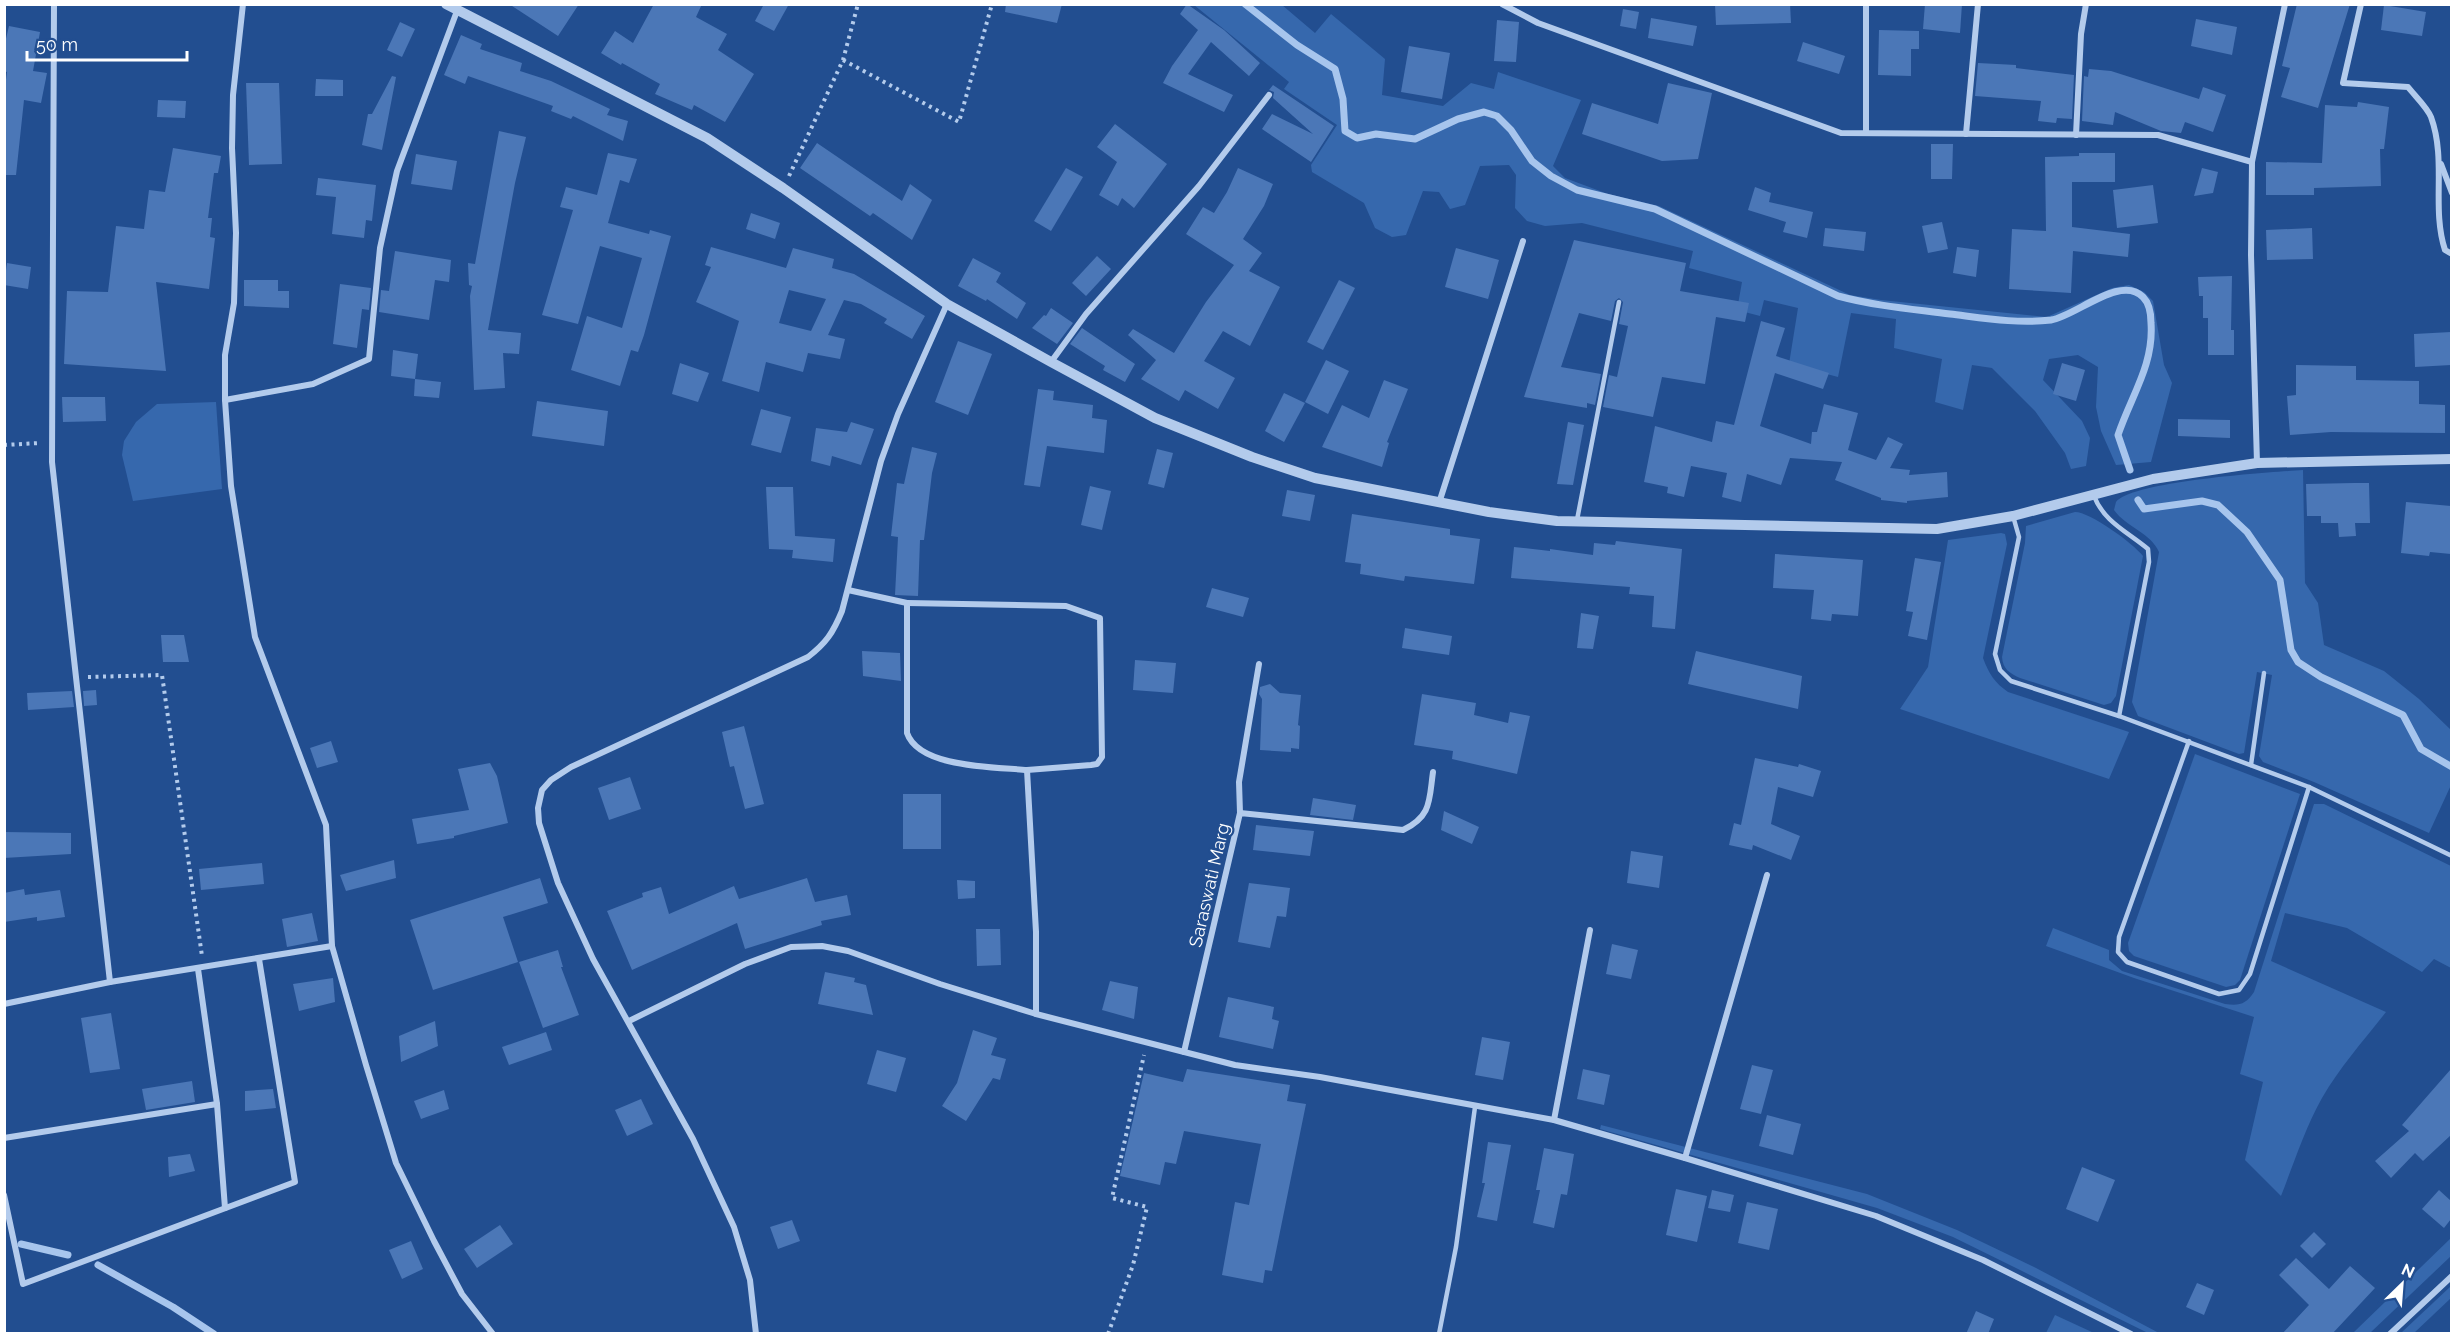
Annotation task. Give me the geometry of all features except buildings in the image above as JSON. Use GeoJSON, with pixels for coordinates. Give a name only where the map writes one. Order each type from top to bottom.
{"type":"FeatureCollection","features":[{"type":"Feature","properties":{"kind":"street"},"geometry":{"type":"LineString","coordinates":[[54,4],[52,462],[110,982]]}},
{"type":"Feature","properties":{"kind":"street"},"geometry":{"type":"LineString","coordinates":[[243,4],[233,94],[232,148],[236,244],[234,303],[225,355],[225,400],[231,486],[255,637],[327,825],[332,946],[396,1163],[462,1294],[493,1334]]}},
{"type":"Feature","properties":{"kind":"street"},"geometry":{"type":"LineString","coordinates":[[446,4],[707,138],[783,188],[947,304],[1051,362],[1155,418],[1252,457],[1315,478],[1439,504],[1489,512],[1577,521],[1937,529],[2013,516],[2092,493],[2153,479],[2257,463],[2451,459]]}},
{"type":"Feature","properties":{"kind":"street"},"geometry":{"type":"LineString","coordinates":[[1502,4],[1538,23],[1841,133],[2158,135],[2252,162]]}},
{"type":"Feature","properties":{"kind":"street"},"geometry":{"type":"LineString","coordinates":[[1866,4],[1866,133]]}},
{"type":"Feature","properties":{"kind":"street"},"geometry":{"type":"LineString","coordinates":[[1966,134],[1978,4]]}},
{"type":"Feature","properties":{"kind":"street"},"geometry":{"type":"LineString","coordinates":[[2076,135],[2081,34],[2086,4]]}},
{"type":"Feature","properties":{"kind":"street"},"geometry":{"type":"LineString","coordinates":[[2257,463],[2251,255],[2252,162],[2285,4]]}},
{"type":"Feature","properties":{"kind":"street"},"geometry":{"type":"LineString","coordinates":[[2361,4],[2343,83],[2408,87],[2431,116],[2440,161],[2451,193]]}},
{"type":"Feature","properties":{"kind":"street"},"geometry":{"type":"LineString","coordinates":[[225,400],[313,384],[369,359],[380,248],[398,171],[457,11]]}},
{"type":"Feature","properties":{"kind":"street"},"geometry":{"type":"LineString","coordinates":[[1051,362],[1086,314],[1199,186],[1269,95]]}},
{"type":"Feature","properties":{"kind":"street"},"geometry":{"type":"LineString","coordinates":[[2440,161],[2439,231],[2445,250],[2451,254]]}},
{"type":"Feature","properties":{"kind":"street"},"geometry":{"type":"LineString","coordinates":[[1439,504],[1523,241]]}},
{"type":"Feature","properties":{"kind":"street"},"geometry":{"type":"LineString","coordinates":[[756,1334],[750,1280],[734,1227],[693,1139],[593,959],[558,883],[539,823],[538,808],[542,790],[551,780],[571,767],[808,657],[824,644],[835,629],[848,590],[881,461],[898,414],[947,304]]}},
{"type":"Feature","properties":{"kind":"street"},"geometry":{"type":"LineString","coordinates":[[848,590],[907,603],[1066,606],[1100,618],[1102,757],[1097,764],[1027,770],[960,764],[924,753],[910,743],[907,733],[907,603]]}},
{"type":"Feature","properties":{"kind":"street"},"geometry":{"type":"LineString","coordinates":[[1240,813],[1239,782],[1259,664]]}},
{"type":"Feature","properties":{"kind":"street"},"geometry":{"type":"LineString","coordinates":[[1027,770],[1036,932],[1036,1014]]}},
{"type":"Feature","properties":{"kind":"street","name":"Saraswati Marg"},"geometry":{"type":"LineString","coordinates":[[1184,1052],[1240,813],[1403,830],[1419,822],[1428,808],[1433,772]]}},
{"type":"Feature","properties":{"kind":"street"},"geometry":{"type":"LineString","coordinates":[[1685,1158],[1767,875]]}},
{"type":"Feature","properties":{"kind":"street"},"geometry":{"type":"LineString","coordinates":[[1554,1120],[1590,930]]}},
{"type":"Feature","properties":{"kind":"street"},"geometry":{"type":"LineString","coordinates":[[4,1004],[110,982],[332,946]]}},
{"type":"Feature","properties":{"kind":"street"},"geometry":{"type":"LineString","coordinates":[[629,1021],[745,964],[791,947],[822,946],[848,951],[940,984],[1036,1014],[1235,1065],[1320,1077],[1554,1120],[1685,1158],[1876,1216],[1983,1260],[2131,1334]]}},
{"type":"Feature","properties":{"kind":"street"},"geometry":{"type":"LineString","coordinates":[[4,1195],[23,1284],[295,1182],[259,959]]}},
{"type":"Feature","properties":{"kind":"street"},"geometry":{"type":"LineString","coordinates":[[201,969],[217,1104],[225,1208]]}},
{"type":"Feature","properties":{"kind":"street"},"geometry":{"type":"LineString","coordinates":[[4,1138],[217,1104]]}},
{"type":"Feature","properties":{"kind":"street"},"geometry":{"type":"LineString","coordinates":[[2390,1334],[2451,1276]]}},
{"type":"Feature","properties":{"kind":"lane"},"geometry":{"type":"LineString","coordinates":[[1577,521],[1619,302]]}},
{"type":"Feature","properties":{"kind":"lane"},"geometry":{"type":"LineString","coordinates":[[2092,493],[2098,507],[2111,522],[2148,549],[2149,562],[2119,716]]}},
{"type":"Feature","properties":{"kind":"lane"},"geometry":{"type":"LineString","coordinates":[[2013,516],[2019,537],[1995,654],[2000,670],[2011,681],[2119,716],[2309,787],[2451,856]]}},
{"type":"Feature","properties":{"kind":"lane"},"geometry":{"type":"LineString","coordinates":[[2251,765],[2264,674]]}},
{"type":"Feature","properties":{"kind":"lane"},"geometry":{"type":"LineString","coordinates":[[2189,741],[2118,937],[2118,952],[2127,962],[2219,994],[2239,990],[2250,974],[2309,787]]}},
{"type":"Feature","properties":{"kind":"lane"},"geometry":{"type":"LineString","coordinates":[[1439,1334],[1456,1247],[1475,1107]]}},
{"type":"Feature","properties":{"kind":"path"},"geometry":{"type":"LineString","coordinates":[[783,188],[843,60],[858,4]]}},
{"type":"Feature","properties":{"kind":"path"},"geometry":{"type":"LineString","coordinates":[[843,60],[960,122],[992,4]]}},
{"type":"Feature","properties":{"kind":"path"},"geometry":{"type":"LineString","coordinates":[[4,445],[52,443]]}},
{"type":"Feature","properties":{"kind":"path"},"geometry":{"type":"LineString","coordinates":[[76,677],[162,675],[201,969]]}},
{"type":"Feature","properties":{"kind":"path"},"geometry":{"type":"LineString","coordinates":[[1108,1334],[1133,1265],[1148,1207],[1112,1198],[1147,1043]]}},
{"type":"Feature","properties":{"kind":"shaded area"},"geometry":{"type":"Polygon","coordinates":[[[1194,5],[1282,5],[1315,33],[1331,14],[1385,59],[1382,95],[1443,106],[1471,83],[1494,89],[1498,72],[1581,100],[1553,166],[1565,178],[1608,194],[1659,206],[1850,295],[2047,317],[2112,288],[2129,285],[2144,292],[2153,301],[2164,365],[2172,383],[2151,462],[2116,465],[2101,431],[2096,407],[2098,367],[2078,355],[2049,359],[2043,380],[2082,421],[2090,438],[2086,466],[2071,469],[2065,453],[2035,411],[1992,368],[1972,365],[1963,410],[1935,402],[1942,359],[1894,348],[1896,319],[1851,313],[1838,377],[1789,364],[1798,308],[1764,300],[1760,316],[1737,310],[1742,282],[1689,268],[1693,251],[1582,223],[1545,226],[1527,221],[1515,208],[1516,175],[1509,165],[1480,166],[1465,205],[1450,209],[1439,192],[1423,191],[1406,235],[1392,237],[1375,228],[1364,203],[1312,172],[1311,165],[1337,125],[1284,89],[1289,82],[1194,5]]]}},
{"type":"Feature","properties":{"kind":"shaded area"},"geometry":{"type":"Polygon","coordinates":[[[216,402],[222,489],[133,501],[122,455],[124,441],[136,422],[157,404],[216,402]]]}},
{"type":"Feature","properties":{"kind":"shaded area"},"geometry":{"type":"Polygon","coordinates":[[[2303,470],[2305,583],[2318,603],[2324,645],[2384,671],[2419,699],[2451,730],[2451,785],[2429,833],[2263,762],[2259,756],[2272,675],[2257,672],[2244,753],[2239,754],[2138,716],[2132,702],[2159,552],[2150,540],[2119,516],[2114,510],[2116,502],[2127,495],[2148,488],[2174,483],[2234,475],[2303,470]]]}},
{"type":"Feature","properties":{"kind":"shaded area"},"geometry":{"type":"Polygon","coordinates":[[[2075,512],[2091,517],[2111,529],[2143,556],[2116,696],[2111,703],[2104,705],[2020,678],[2007,670],[2002,657],[2025,543],[2026,526],[2075,512]]]}},
{"type":"Feature","properties":{"kind":"shaded area"},"geometry":{"type":"Polygon","coordinates":[[[2005,534],[2007,544],[1983,658],[1985,664],[1996,682],[2008,692],[2129,732],[2109,779],[1900,709],[1928,667],[1948,540],[2005,534]]]}},
{"type":"Feature","properties":{"kind":"shaded area"},"geometry":{"type":"Polygon","coordinates":[[[2195,754],[2300,794],[2240,980],[2235,985],[2226,987],[2134,956],[2129,951],[2128,943],[2195,754]]]}},
{"type":"Feature","properties":{"kind":"shaded area"},"geometry":{"type":"Polygon","coordinates":[[[2314,804],[2324,804],[2451,866],[2451,968],[2434,959],[2422,972],[2347,928],[2285,913],[2271,961],[2386,1012],[2344,1065],[2322,1098],[2305,1133],[2281,1196],[2245,1160],[2263,1082],[2240,1074],[2254,1017],[2134,978],[2046,946],[2053,928],[2109,950],[2109,960],[2122,971],[2225,1004],[2235,1005],[2245,1002],[2254,992],[2314,804]]]}},
{"type":"Feature","properties":{"kind":"shaded area"},"geometry":{"type":"Polygon","coordinates":[[[1601,1125],[1867,1194],[1957,1230],[2036,1268],[2159,1333],[2148,1333],[1953,1237],[1877,1208],[1600,1129],[1601,1125]]]}},
{"type":"Feature","properties":{"kind":"shaded area"},"geometry":{"type":"Polygon","coordinates":[[[2451,1238],[2451,1256],[2370,1333],[2353,1333],[2451,1238]]]}},
{"type":"Feature","properties":{"kind":"shaded area"},"geometry":{"type":"Polygon","coordinates":[[[2451,1286],[2451,1298],[2414,1333],[2401,1333],[2451,1286]]]}},
{"type":"Feature","properties":{"kind":"shaded area"},"geometry":{"type":"Polygon","coordinates":[[[2055,1315],[2094,1333],[2046,1333],[2055,1315]]]}},
{"type":"Feature","properties":{"kind":"waterway"},"geometry":{"type":"LineString","coordinates":[[1245,4],[1297,45],[1335,69],[1343,99],[1345,131],[1357,138],[1376,134],[1415,139],[1458,119],[1484,112],[1497,116],[1511,130],[1532,161],[1551,176],[1577,190],[1655,209],[1838,296],[1894,307],[1987,319],[2026,321],[2051,320],[2111,293],[2123,290],[2134,291],[2143,297],[2148,305],[2151,338],[2145,367],[2118,435],[2130,470]]}},
{"type":"Feature","properties":{"kind":"waterway"},"geometry":{"type":"LineString","coordinates":[[2138,500],[2144,509],[2202,501],[2218,505],[2247,532],[2280,580],[2291,650],[2298,662],[2321,677],[2403,715],[2421,749],[2452,767]]}},
{"type":"Feature","properties":{"kind":"waterway"},"geometry":{"type":"LineString","coordinates":[[21,1244],[68,1255]]}},
{"type":"Feature","properties":{"kind":"waterway"},"geometry":{"type":"LineString","coordinates":[[98,1265],[173,1307],[214,1334]]}}]}
